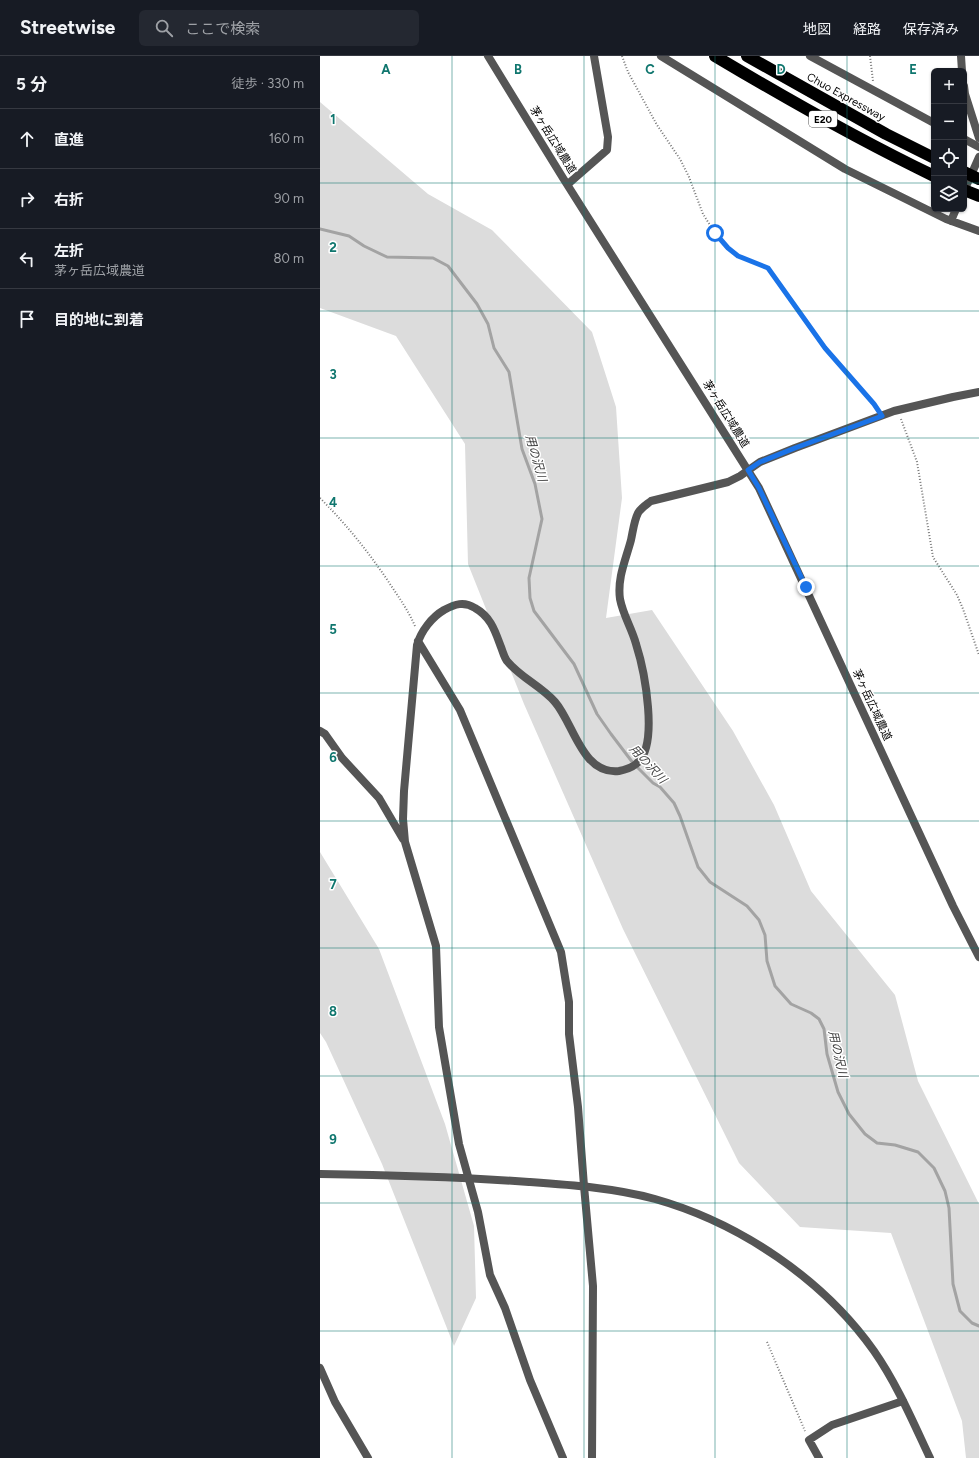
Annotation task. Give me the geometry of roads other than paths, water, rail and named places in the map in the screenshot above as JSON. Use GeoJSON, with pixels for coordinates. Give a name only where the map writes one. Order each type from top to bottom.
{"type":"FeatureCollection","features":[{"type":"Feature","properties":{"kind":"highway","name":"E20"},"geometry":{"type":"LineString","coordinates":[[715,56],[808,112],[878,149],[931,175]]}},
{"type":"Feature","properties":{"kind":"highway","name":"Chuo Expressway"},"geometry":{"type":"LineString","coordinates":[[747,56],[879,131],[931,157]]}},
{"type":"Feature","properties":{"kind":"highway"},"geometry":{"type":"LineString","coordinates":[[967,173],[979,178]]}},
{"type":"Feature","properties":{"kind":"highway"},"geometry":{"type":"LineString","coordinates":[[967,191],[979,196]]}},
{"type":"Feature","properties":{"kind":"street","name":"茅ヶ岳広域農道"},"geometry":{"type":"LineString","coordinates":[[488,56],[748,470],[775,522],[950,898],[979,957]]}},
{"type":"Feature","properties":{"kind":"street"},"geometry":{"type":"LineString","coordinates":[[568,184],[607,150],[608,137],[594,56]]}},
{"type":"Feature","properties":{"kind":"street"},"geometry":{"type":"LineString","coordinates":[[662,56],[845,169],[953,215],[979,231]]}},
{"type":"Feature","properties":{"kind":"street"},"geometry":{"type":"LineString","coordinates":[[810,56],[931,121]]}},
{"type":"Feature","properties":{"kind":"street"},"geometry":{"type":"LineString","coordinates":[[961,56],[962,68]]}},
{"type":"Feature","properties":{"kind":"street"},"geometry":{"type":"LineString","coordinates":[[967,100],[979,138]]}},
{"type":"Feature","properties":{"kind":"street"},"geometry":{"type":"LineString","coordinates":[[966,140],[979,147]]}},
{"type":"Feature","properties":{"kind":"street"},"geometry":{"type":"LineString","coordinates":[[967,183],[979,157]]}},
{"type":"Feature","properties":{"kind":"street"},"geometry":{"type":"LineString","coordinates":[[563,1458],[530,1380],[505,1308],[490,1275],[478,1212],[458,1144],[439,1027],[436,946],[405,842],[403,819],[404,791],[419,639],[431,621],[440,612],[453,605],[463,603],[473,606],[481,611],[488,617],[493,625],[506,659],[516,671],[554,701],[562,711],[584,752],[590,760],[600,768],[609,771],[627,769],[637,764],[642,757],[649,731],[646,691],[640,656],[625,615],[620,599],[619,589],[620,577],[638,514],[644,506],[651,501],[728,482],[740,476],[760,462],[898,410],[953,396],[979,392]]}},
{"type":"Feature","properties":{"kind":"street"},"geometry":{"type":"LineString","coordinates":[[419,639],[460,710],[561,952],[569,1002],[569,1034],[578,1107],[593,1286],[592,1458]]}},
{"type":"Feature","properties":{"kind":"street"},"geometry":{"type":"LineString","coordinates":[[320,731],[325,734],[342,758],[379,798],[405,842]]}},
{"type":"Feature","properties":{"kind":"street"},"geometry":{"type":"LineString","coordinates":[[320,1174],[412,1175],[584,1186],[635,1194],[672,1205],[737,1232],[766,1249],[804,1276],[828,1298],[853,1326],[874,1351],[894,1383],[930,1458]]}},
{"type":"Feature","properties":{"kind":"street"},"geometry":{"type":"LineString","coordinates":[[320,1368],[335,1402],[368,1458]]}},
{"type":"Feature","properties":{"kind":"street"},"geometry":{"type":"LineString","coordinates":[[819,1458],[809,1440],[832,1425],[903,1401]]}},
{"type":"Feature","properties":{"kind":"waterway","name":"用の沢川"},"geometry":{"type":"LineString","coordinates":[[320,229],[349,236],[364,246],[387,257],[433,258],[448,266],[477,304],[488,324],[494,348],[509,372],[522,449],[535,484],[542,519],[529,578],[530,598],[534,611],[574,664],[597,714],[611,734],[633,763],[653,783],[660,787],[674,803],[698,867],[710,882],[747,906],[759,920],[765,935],[767,961],[775,986],[791,1004],[811,1013],[819,1019],[824,1029],[827,1054],[838,1092],[849,1114],[865,1134],[877,1143],[895,1145],[918,1152],[934,1168],[945,1191],[949,1208],[953,1284],[960,1311],[972,1323],[979,1326]]}}]}
